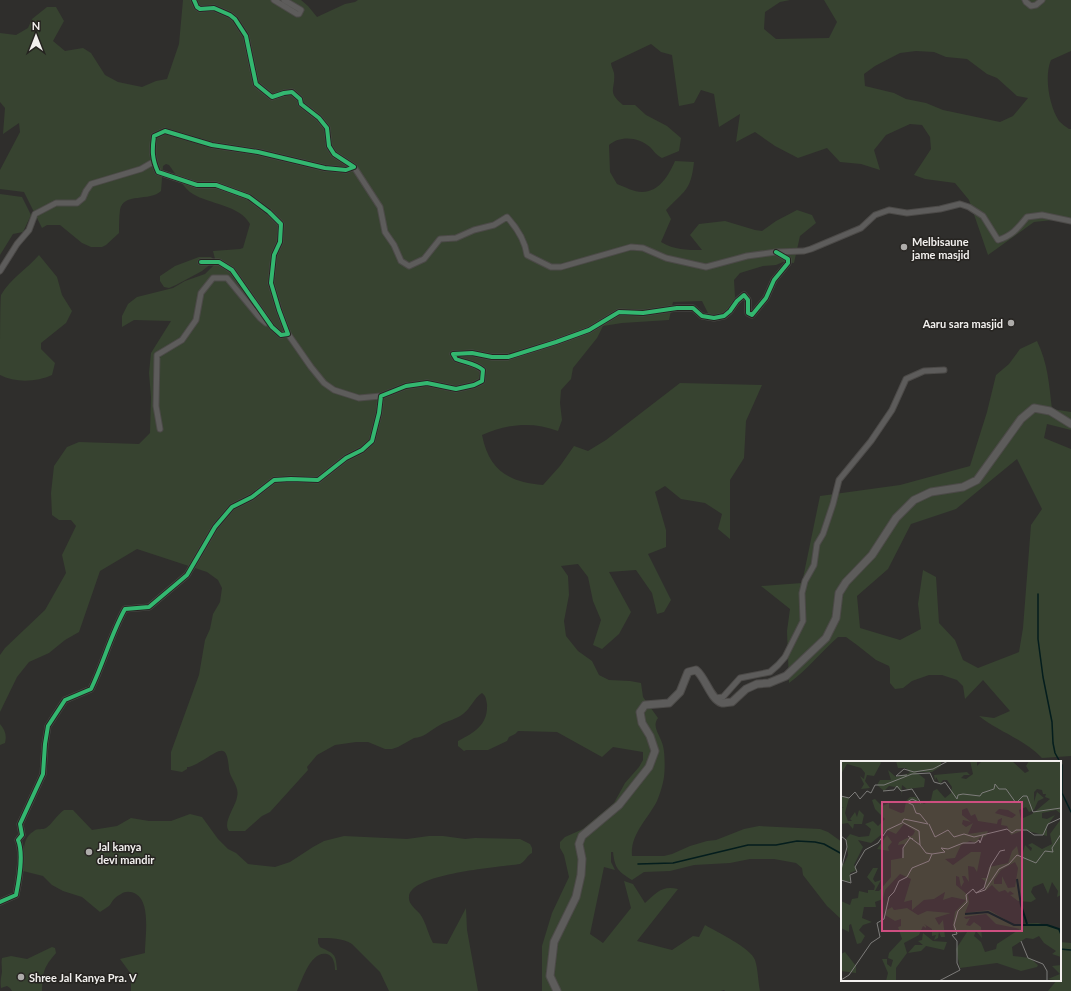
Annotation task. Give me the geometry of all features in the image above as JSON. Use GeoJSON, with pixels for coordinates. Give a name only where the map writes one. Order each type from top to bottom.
{"type":"FeatureCollection","features":[{"type":"Feature","properties":{"kind":"main road"},"geometry":{"type":"LineString","coordinates":[[557,991],[550,976],[554,942],[576,897],[581,875],[582,859],[579,844],[582,836],[620,805],[649,767],[655,751],[650,736],[642,723],[640,712],[646,705],[669,703],[680,692],[688,672],[696,670],[702,675],[708,689],[715,698],[722,703],[732,702],[746,689],[757,684],[769,683],[786,676],[826,638],[836,618],[840,593],[846,582],[872,555],[896,518],[914,500],[931,492],[963,487],[977,480],[1021,419],[1034,408],[1050,411],[1071,424]]}},
{"type":"Feature","properties":{"kind":"street"},"geometry":{"type":"LineString","coordinates":[[194,0],[200,10],[210,7],[214,8],[230,15],[235,19],[246,36],[256,84],[272,97],[292,92],[300,99],[301,104],[319,118],[327,128],[329,146],[334,154],[354,167],[380,206],[385,232],[394,245],[401,261],[409,266],[424,258],[440,239],[456,238],[474,230],[494,225],[507,217],[515,226],[526,246],[527,255],[551,267],[561,267],[631,248],[643,248],[666,258],[706,267],[747,256],[776,252],[804,251],[861,228],[876,215],[889,210],[907,213],[940,209],[960,204],[969,207],[984,216],[998,240],[1006,238],[1014,233],[1027,217],[1042,215],[1071,221]]}},
{"type":"Feature","properties":{"kind":"street"},"geometry":{"type":"LineString","coordinates":[[274,0],[299,14],[301,10],[284,0]]}},
{"type":"Feature","properties":{"kind":"street"},"geometry":{"type":"LineString","coordinates":[[1025,0],[1031,6],[1036,5],[1042,0]]}},
{"type":"Feature","properties":{"kind":"street"},"geometry":{"type":"LineString","coordinates":[[354,167],[346,170],[325,168],[258,152],[212,145],[165,131],[154,136],[152,151],[158,172],[197,185],[216,185],[249,197],[281,224],[280,242],[274,255],[271,283],[288,334],[324,383],[334,390],[359,398],[381,396],[406,386],[427,383],[456,389],[474,385],[482,381],[483,370],[476,364],[467,363],[456,359],[453,354],[472,353],[492,357],[508,357],[589,330],[619,312],[643,313],[677,308],[693,308],[702,316],[714,318],[724,316],[744,295],[748,300],[748,313],[752,315],[766,298],[774,280],[788,263],[788,260],[776,252]]}},
{"type":"Feature","properties":{"kind":"street"},"geometry":{"type":"LineString","coordinates":[[0,271],[17,244],[29,230],[35,214],[56,203],[77,203],[83,198],[91,184],[141,169],[154,162]]}},
{"type":"Feature","properties":{"kind":"street"},"geometry":{"type":"LineString","coordinates":[[200,262],[219,262],[232,270],[272,327]]}},
{"type":"Feature","properties":{"kind":"street"},"geometry":{"type":"LineString","coordinates":[[160,429],[156,406],[157,355],[182,340],[196,320],[201,293],[213,278],[227,278],[260,318],[281,335],[288,334]]}},
{"type":"Feature","properties":{"kind":"street"},"geometry":{"type":"LineString","coordinates":[[715,698],[723,697],[740,678],[770,672],[784,657],[803,622],[802,593],[805,581],[814,565],[817,544],[823,534],[839,480],[871,441],[892,410],[906,379],[924,371],[944,370]]}},
{"type":"Feature","properties":{"kind":"street"},"geometry":{"type":"LineString","coordinates":[[0,902],[16,895],[20,876],[19,871],[21,860],[20,845],[18,840],[22,835],[20,824],[43,774],[48,726],[65,700],[91,688],[101,669],[116,624],[125,608],[149,607],[188,575],[215,527],[232,507],[252,497],[274,480],[318,480],[346,458],[362,450],[372,441],[379,413],[381,396]]}},
{"type":"Feature","properties":{"kind":"green space"},"geometry":{"type":"Polygon","coordinates":[[[183,0],[301,0],[317,17],[345,4],[358,0],[790,0],[780,2],[765,12],[764,29],[776,39],[829,38],[837,22],[824,0],[1071,0],[1071,51],[1051,60],[1048,82],[1050,99],[1055,115],[1060,122],[1071,129],[1071,218],[1034,222],[988,255],[969,200],[955,183],[925,179],[914,175],[931,149],[930,137],[922,125],[910,124],[886,135],[874,150],[880,170],[861,164],[840,162],[827,148],[798,158],[775,146],[755,132],[736,142],[740,114],[719,127],[714,94],[701,90],[694,103],[679,106],[672,55],[661,52],[651,44],[611,63],[614,73],[613,93],[618,100],[623,105],[635,105],[646,115],[667,126],[681,138],[679,151],[662,158],[646,144],[635,139],[630,138],[613,142],[609,145],[610,172],[617,184],[636,191],[648,191],[663,182],[675,161],[694,162],[689,185],[666,210],[671,219],[661,242],[671,247],[681,249],[702,250],[690,235],[699,224],[725,221],[762,231],[776,221],[797,210],[812,215],[816,223],[800,236],[794,263],[783,262],[740,273],[734,280],[735,297],[728,313],[709,315],[702,301],[673,302],[669,320],[622,323],[603,326],[597,338],[573,368],[571,379],[561,390],[560,403],[562,420],[558,431],[539,426],[519,425],[500,428],[482,435],[485,447],[490,457],[502,472],[520,481],[543,485],[560,466],[574,446],[588,451],[606,440],[680,383],[762,385],[746,421],[744,458],[730,480],[730,539],[718,529],[722,514],[705,503],[681,499],[665,486],[655,492],[666,530],[666,547],[648,554],[671,600],[664,612],[657,614],[652,593],[636,570],[609,572],[631,612],[619,634],[602,649],[593,645],[601,620],[593,601],[588,577],[578,564],[561,566],[568,576],[569,595],[564,621],[566,636],[578,651],[592,661],[599,675],[609,680],[641,683],[643,697],[658,718],[656,721],[656,728],[664,749],[664,780],[657,801],[640,827],[634,841],[632,856],[664,856],[690,846],[716,840],[744,829],[759,826],[820,829],[828,832],[841,841],[841,919],[827,906],[803,875],[802,868],[796,863],[774,859],[750,859],[730,863],[694,865],[670,871],[644,872],[632,880],[618,869],[613,852],[611,852],[611,862],[615,870],[604,867],[590,934],[603,943],[631,908],[624,881],[633,884],[645,903],[663,889],[678,889],[637,941],[672,950],[693,936],[699,937],[705,925],[741,945],[752,955],[756,964],[760,991],[542,991],[542,946],[552,913],[569,877],[564,855],[560,848],[560,842],[565,837],[583,829],[614,803],[625,783],[643,760],[643,752],[613,747],[602,757],[557,732],[518,731],[509,737],[507,741],[488,750],[464,751],[458,746],[458,741],[475,731],[483,723],[487,711],[485,696],[482,693],[461,716],[398,747],[385,749],[368,742],[335,745],[317,755],[307,767],[308,770],[270,812],[262,816],[245,831],[229,831],[227,828],[228,819],[238,793],[230,773],[227,756],[225,753],[223,751],[216,752],[187,767],[187,769],[182,772],[171,770],[171,752],[199,675],[205,640],[210,629],[213,614],[220,602],[222,588],[218,580],[207,572],[137,549],[100,571],[79,632],[65,640],[49,653],[29,662],[17,677],[0,712],[0,655],[5,648],[45,610],[66,573],[62,555],[76,526],[71,520],[59,520],[52,515],[51,493],[54,466],[67,447],[79,442],[139,444],[150,433],[151,397],[149,373],[151,353],[171,321],[134,320],[122,327],[122,316],[128,304],[137,297],[173,288],[185,281],[205,274],[216,263],[213,251],[243,248],[250,224],[239,213],[232,209],[190,192],[183,185],[169,165],[166,164],[163,166],[161,191],[150,196],[131,199],[122,204],[120,210],[119,233],[106,245],[102,247],[91,247],[82,243],[60,225],[47,225],[42,228],[24,192],[0,189],[0,170],[20,132],[19,123],[3,134],[5,108],[0,102],[0,33],[16,35],[28,28],[32,19],[47,7],[56,7],[64,21],[53,41],[65,51],[83,48],[91,53],[105,75],[118,82],[142,87],[156,81],[167,79],[179,44],[183,0]],[[916,51],[900,53],[875,66],[864,74],[865,86],[894,93],[906,99],[926,103],[943,110],[1000,122],[1013,116],[1028,98],[1017,96],[997,78],[987,74],[967,59],[946,57],[934,52],[916,51]]]}},
{"type":"Feature","properties":{"kind":"green space"},"geometry":{"type":"Polygon","coordinates":[[[0,194],[22,197],[31,215],[23,232],[13,234],[0,255],[0,194]]]}},
{"type":"Feature","properties":{"kind":"green space"},"geometry":{"type":"Polygon","coordinates":[[[39,255],[57,277],[62,295],[72,311],[66,323],[41,343],[41,349],[55,363],[52,375],[26,381],[6,378],[0,375],[1,295],[9,284],[39,255]]]}},
{"type":"Feature","properties":{"kind":"green space"},"geometry":{"type":"Polygon","coordinates":[[[199,257],[211,257],[213,259],[212,263],[202,271],[176,285],[169,288],[164,287],[160,281],[160,276],[175,266],[199,257]]]}},
{"type":"Feature","properties":{"kind":"green space"},"geometry":{"type":"Polygon","coordinates":[[[1037,341],[1046,366],[1052,409],[1071,412],[1071,430],[1047,424],[1044,438],[1071,449],[1071,756],[1042,758],[1035,751],[979,716],[994,718],[1010,711],[983,680],[965,699],[963,686],[957,680],[942,675],[929,675],[912,681],[903,688],[895,689],[890,683],[889,666],[876,660],[846,637],[838,637],[789,683],[787,631],[790,609],[761,586],[802,583],[820,496],[900,485],[970,466],[987,412],[996,375],[1009,364],[1020,349],[1037,341]],[[1017,459],[956,509],[911,524],[888,569],[857,596],[860,628],[900,640],[921,629],[918,604],[923,570],[936,577],[939,623],[955,640],[963,660],[978,668],[1019,652],[1023,628],[1031,525],[1042,509],[1017,459]]]}},
{"type":"Feature","properties":{"kind":"green space"},"geometry":{"type":"Polygon","coordinates":[[[0,724],[6,738],[5,743],[0,745],[0,724]]]}},
{"type":"Feature","properties":{"kind":"green space"},"geometry":{"type":"Polygon","coordinates":[[[64,810],[73,810],[92,830],[117,826],[131,818],[149,821],[171,821],[190,814],[202,817],[218,839],[228,849],[236,853],[248,864],[275,867],[290,862],[324,841],[344,836],[407,839],[443,836],[465,839],[520,839],[530,844],[532,853],[520,864],[477,869],[424,882],[413,889],[409,897],[411,904],[422,917],[433,943],[447,944],[466,908],[467,930],[478,991],[389,991],[380,972],[352,944],[340,939],[318,938],[320,947],[335,957],[337,970],[335,970],[334,961],[329,955],[321,954],[312,961],[304,973],[297,991],[131,991],[131,974],[120,959],[145,953],[146,921],[144,905],[141,898],[134,893],[124,892],[116,897],[110,905],[100,912],[82,897],[63,891],[52,885],[43,876],[23,871],[26,839],[35,830],[45,829],[48,827],[64,810]]]}},
{"type":"Feature","properties":{"kind":"green space"},"geometry":{"type":"Polygon","coordinates":[[[1061,942],[1071,943],[1071,991],[1048,991],[1056,981],[1061,981],[1061,942]]]}},
{"type":"Feature","properties":{"kind":"green space"},"geometry":{"type":"Polygon","coordinates":[[[52,947],[55,948],[56,953],[44,970],[42,991],[12,991],[7,986],[1,988],[2,958],[11,956],[27,959],[52,947]]]}},
{"type":"Feature","properties":{"kind":"waterway"},"geometry":{"type":"LineString","coordinates":[[1038,594],[1038,639],[1043,677],[1052,722],[1053,743],[1055,753],[1059,761]]}},
{"type":"Feature","properties":{"kind":"waterway"},"geometry":{"type":"LineString","coordinates":[[1061,764],[1062,793],[1071,812]]}},
{"type":"Feature","properties":{"kind":"waterway"},"geometry":{"type":"LineString","coordinates":[[638,864],[673,863],[748,845],[776,845],[797,841],[824,844],[841,853]]}},
{"type":"Feature","properties":{"kind":"waterway"},"geometry":{"type":"LineString","coordinates":[[1061,949],[1071,950]]}},
{"type":"Feature","properties":{"kind":"cycle path"},"geometry":{"type":"LineString","coordinates":[[194,0],[197,7],[200,9],[214,8],[230,15],[235,19],[246,36],[256,84],[272,97],[292,92],[300,99],[301,104],[319,118],[327,128],[329,146],[334,154],[354,167],[346,170],[325,168],[258,152],[212,145],[165,131],[154,136],[153,154],[158,172],[197,185],[216,185],[249,197],[269,212],[281,224],[280,242],[274,255],[271,283],[288,334],[281,335],[272,327],[232,270],[219,262],[201,262]]}},
{"type":"Feature","properties":{"kind":"cycle path"},"geometry":{"type":"LineString","coordinates":[[0,902],[16,895],[21,852],[18,840],[22,835],[20,824],[43,774],[48,726],[65,700],[91,689],[125,609],[149,607],[187,575],[215,527],[232,507],[252,497],[274,480],[318,480],[346,458],[362,450],[372,441],[379,413],[381,396],[406,386],[427,383],[456,389],[474,385],[482,381],[483,370],[474,364],[456,359],[453,354],[472,353],[492,357],[508,357],[589,330],[619,312],[643,313],[677,308],[693,308],[702,316],[714,318],[724,316],[744,295],[748,300],[748,313],[752,315],[766,298],[774,280],[788,263],[788,259],[776,252]]}},
{"type":"Feature","properties":{"kind":"place","name":"Melbisaune jame masjid"},"geometry":{"type":"Point","coordinates":[904,247]}},
{"type":"Feature","properties":{"kind":"place","name":"Aaru sara masjid"},"geometry":{"type":"Point","coordinates":[1011,323]}},
{"type":"Feature","properties":{"kind":"place","name":"Jal kanya devi mandir"},"geometry":{"type":"Point","coordinates":[89,852]}},
{"type":"Feature","properties":{"kind":"place","name":"Shree Jal Kanya Pra. V"},"geometry":{"type":"Point","coordinates":[21,977]}}]}
